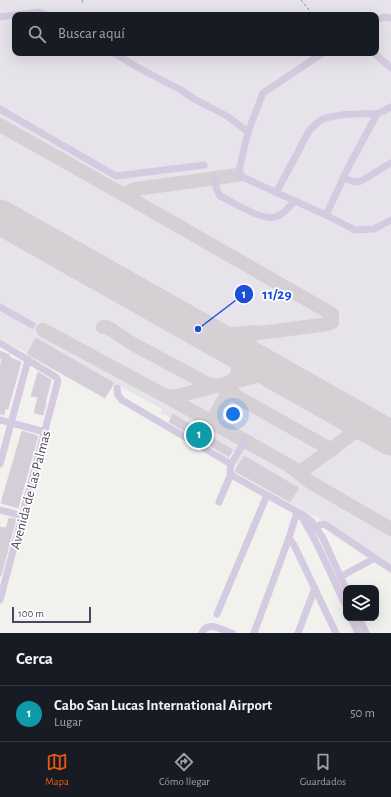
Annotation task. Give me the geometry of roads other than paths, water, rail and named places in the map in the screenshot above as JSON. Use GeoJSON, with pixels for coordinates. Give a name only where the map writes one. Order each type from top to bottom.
{"type":"FeatureCollection","features":[{"type":"Feature","properties":{"kind":"street"},"geometry":{"type":"LineString","coordinates":[[0,16],[12,15]]}},
{"type":"Feature","properties":{"kind":"street"},"geometry":{"type":"LineString","coordinates":[[379,19],[384,17],[391,18]]}},
{"type":"Feature","properties":{"kind":"street"},"geometry":{"type":"LineString","coordinates":[[119,56],[227,116],[248,132]]}},
{"type":"Feature","properties":{"kind":"street"},"geometry":{"type":"LineString","coordinates":[[318,56],[263,93],[248,132],[238,175],[326,215],[355,230],[374,229],[391,220]]}},
{"type":"Feature","properties":{"kind":"street"},"geometry":{"type":"LineString","coordinates":[[377,56],[391,68]]}},
{"type":"Feature","properties":{"kind":"street"},"geometry":{"type":"LineString","coordinates":[[276,193],[308,131],[315,124],[324,119],[358,113],[377,114],[391,107]]}},
{"type":"Feature","properties":{"kind":"street"},"geometry":{"type":"LineString","coordinates":[[0,109],[116,176],[204,165]]}},
{"type":"Feature","properties":{"kind":"street"},"geometry":{"type":"LineString","coordinates":[[326,215],[368,128],[377,114]]}},
{"type":"Feature","properties":{"kind":"street"},"geometry":{"type":"LineString","coordinates":[[343,178],[355,182],[361,181],[391,163]]}},
{"type":"Feature","properties":{"kind":"street"},"geometry":{"type":"LineString","coordinates":[[215,179],[220,196],[263,217],[272,218],[280,216],[295,201]]}},
{"type":"Feature","properties":{"kind":"street"},"geometry":{"type":"LineString","coordinates":[[0,307],[32,325]]}},
{"type":"Feature","properties":{"kind":"street"},"geometry":{"type":"LineString","coordinates":[[0,343],[28,360],[0,464]]}},
{"type":"Feature","properties":{"kind":"street","name":"Avenida de Las Palmas"},"geometry":{"type":"LineString","coordinates":[[0,600],[58,379],[28,360]]}},
{"type":"Feature","properties":{"kind":"street"},"geometry":{"type":"LineString","coordinates":[[117,388],[118,394],[122,400],[231,464]]}},
{"type":"Feature","properties":{"kind":"street"},"geometry":{"type":"LineString","coordinates":[[0,420],[45,432]]}},
{"type":"Feature","properties":{"kind":"street"},"geometry":{"type":"LineString","coordinates":[[219,502],[231,474],[231,464],[245,441]]}},
{"type":"Feature","properties":{"kind":"street"},"geometry":{"type":"LineString","coordinates":[[231,474],[309,520],[343,599]]}},
{"type":"Feature","properties":{"kind":"street"},"geometry":{"type":"LineString","coordinates":[[217,614],[267,495]]}},
{"type":"Feature","properties":{"kind":"street"},"geometry":{"type":"LineString","coordinates":[[0,510],[23,516]]}},
{"type":"Feature","properties":{"kind":"street"},"geometry":{"type":"LineString","coordinates":[[254,633],[297,512]]}},
{"type":"Feature","properties":{"kind":"street"},"geometry":{"type":"LineString","coordinates":[[313,528],[322,524],[326,525],[391,570]]}},
{"type":"Feature","properties":{"kind":"street"},"geometry":{"type":"LineString","coordinates":[[313,528],[323,538],[344,585]]}},
{"type":"Feature","properties":{"kind":"street"},"geometry":{"type":"LineString","coordinates":[[289,538],[294,544],[336,633]]}},
{"type":"Feature","properties":{"kind":"street"},"geometry":{"type":"LineString","coordinates":[[340,577],[374,558]]}},
{"type":"Feature","properties":{"kind":"street"},"geometry":{"type":"LineString","coordinates":[[298,633],[315,588]]}},
{"type":"Feature","properties":{"kind":"street"},"geometry":{"type":"LineString","coordinates":[[352,621],[358,633]]}},
{"type":"Feature","properties":{"kind":"street"},"geometry":{"type":"LineString","coordinates":[[360,621],[366,633]]}},
{"type":"Feature","properties":{"kind":"street"},"geometry":{"type":"LineString","coordinates":[[202,633],[207,626],[212,626],[232,633]]}},
{"type":"Feature","properties":{"kind":"place","name":"11/29"},"geometry":{"type":"Point","coordinates":[198,329]}},
{"type":"Feature","properties":{"kind":"place","name":"Cabo San Lucas International Airport"},"geometry":{"type":"Point","coordinates":[199,435]}}]}
